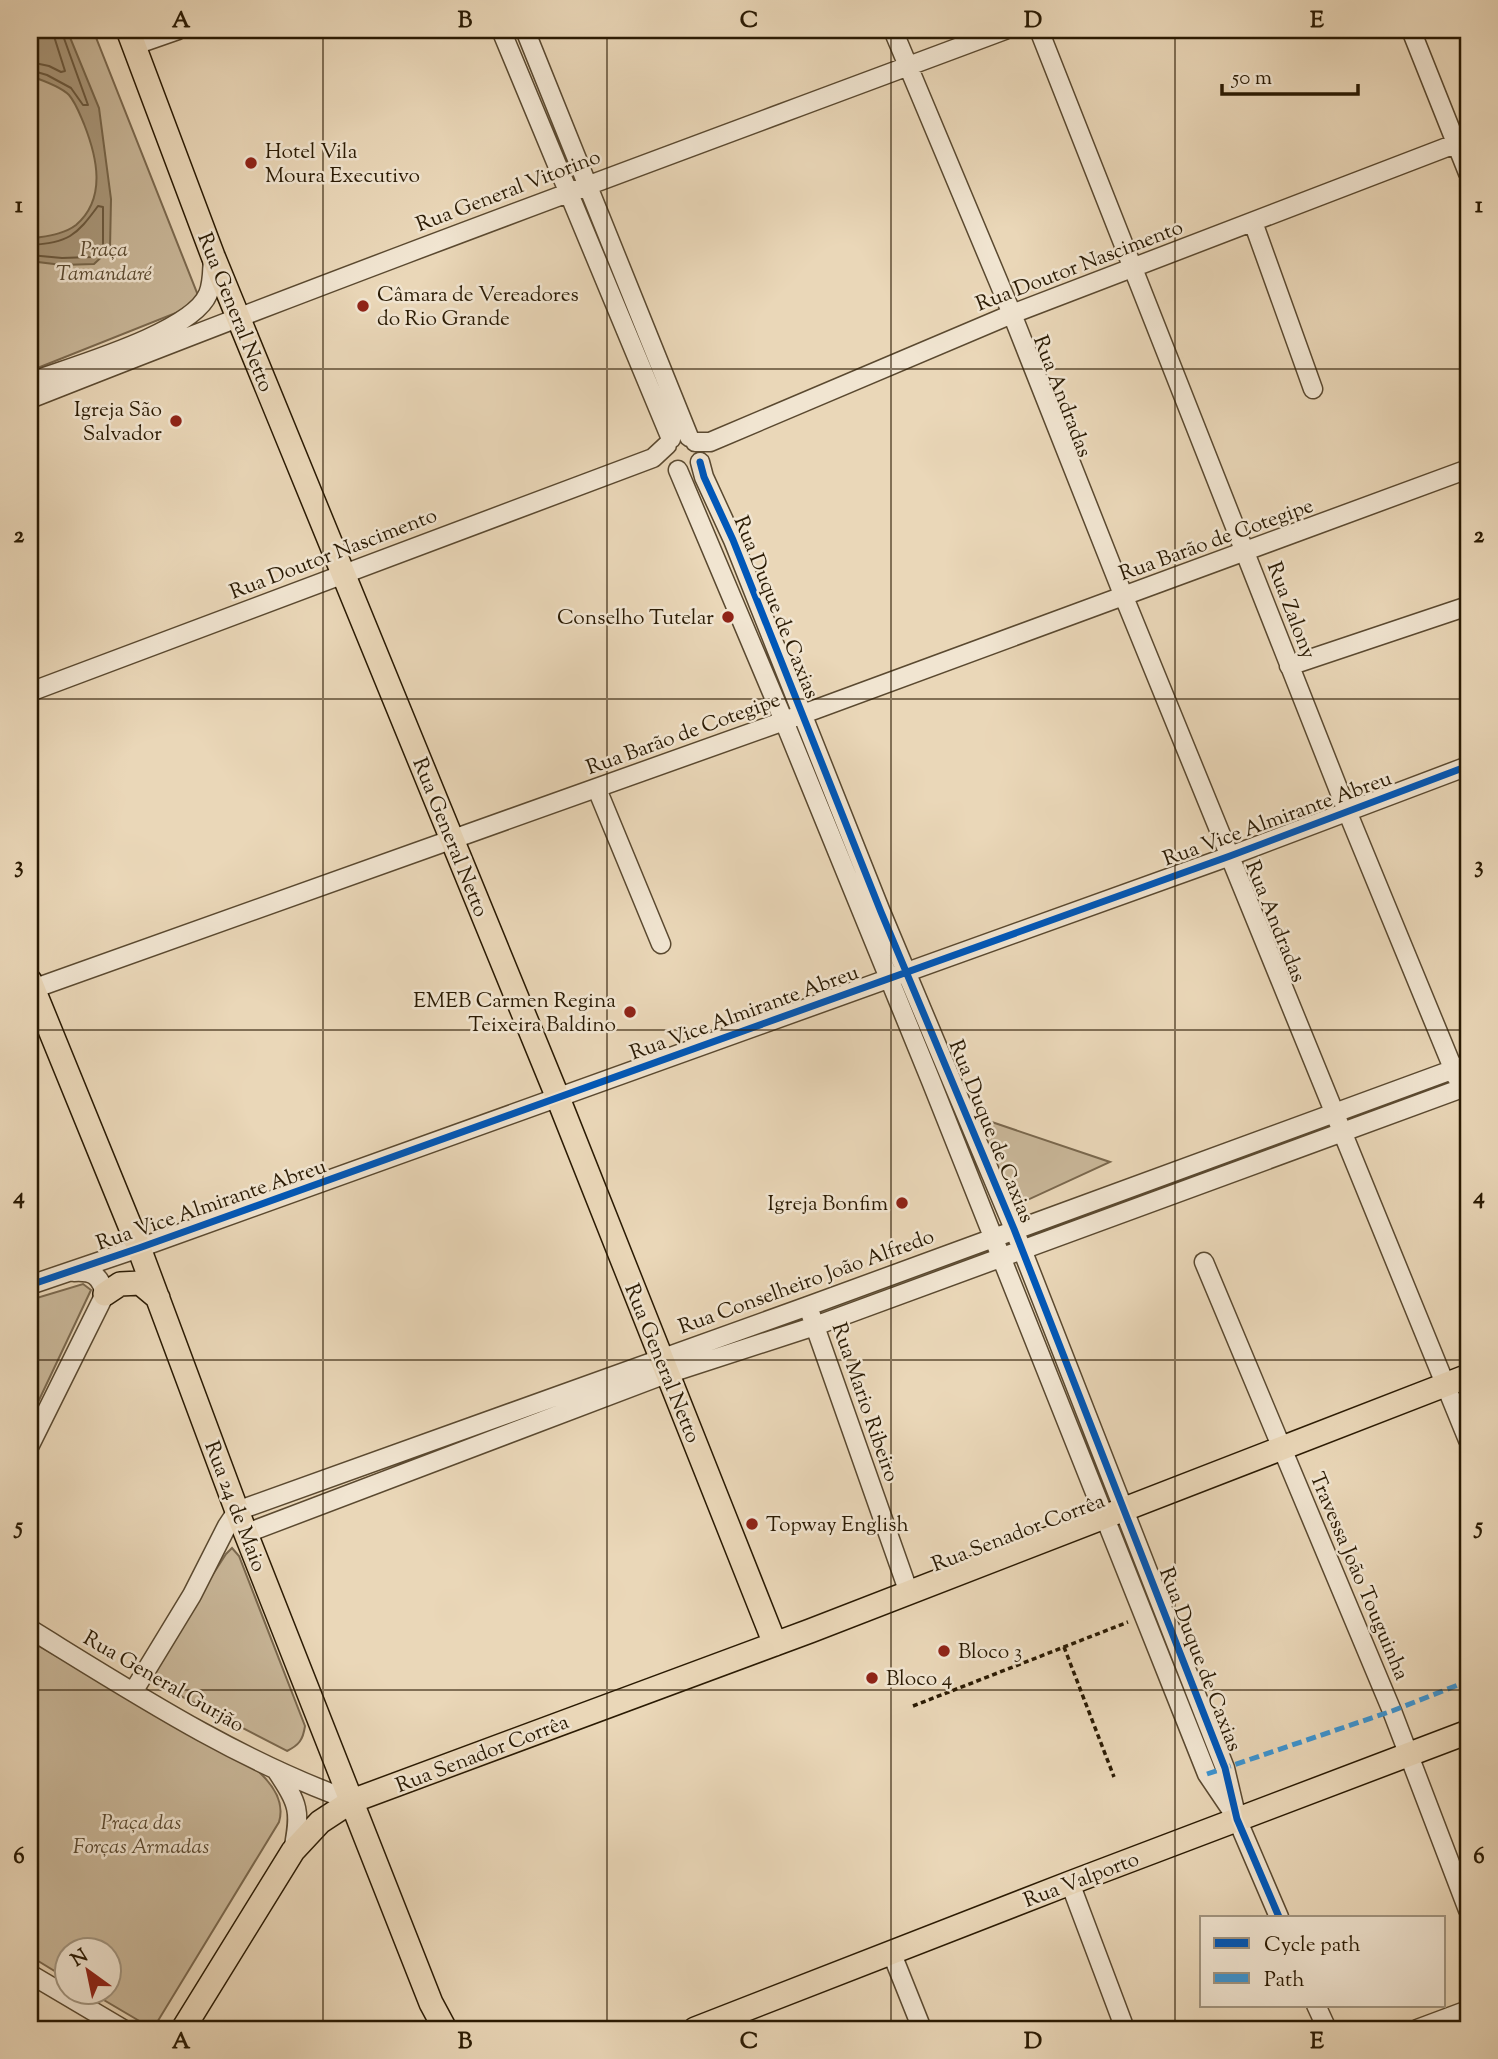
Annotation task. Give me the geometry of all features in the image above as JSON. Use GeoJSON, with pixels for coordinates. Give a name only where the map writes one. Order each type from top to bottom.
{"type":"FeatureCollection","features":[{"type":"Feature","properties":{"kind":"main road","name":"Rua General Netto"},"geometry":{"type":"LineString","coordinates":[[131,38],[237,317],[558,1098],[775,1644]]}},
{"type":"Feature","properties":{"kind":"main road","name":"Rua 24 de Maio"},"geometry":{"type":"LineString","coordinates":[[31,987],[139,1248],[237,1511],[431,2003],[445,2029]]}},
{"type":"Feature","properties":{"kind":"main road"},"geometry":{"type":"LineString","coordinates":[[105,1294],[120,1284],[140,1283],[158,1298]]}},
{"type":"Feature","properties":{"kind":"main road","name":"Rua Senador Corrêa"},"geometry":{"type":"LineString","coordinates":[[183,2029],[293,1851],[320,1822],[352,1801],[909,1593],[1468,1376]]}},
{"type":"Feature","properties":{"kind":"main road","name":"Rua Valporto"},"geometry":{"type":"LineString","coordinates":[[695,2029],[1468,1732]]}},
{"type":"Feature","properties":{"kind":"street"},"geometry":{"type":"LineString","coordinates":[[131,38],[178,30]]}},
{"type":"Feature","properties":{"kind":"street"},"geometry":{"type":"LineString","coordinates":[[501,30],[643,371],[669,442],[668,459],[675,468]]}},
{"type":"Feature","properties":{"kind":"street","name":"Rua Duque de Caxias"},"geometry":{"type":"LineString","coordinates":[[525,30],[627,282],[699,448],[704,477],[733,540],[802,715],[826,798],[873,916],[889,979],[1054,1393],[1114,1514],[1225,1768],[1237,1819]]}},
{"type":"Feature","properties":{"kind":"street","name":"Rua Andradas"},"geometry":{"type":"LineString","coordinates":[[892,30],[1012,314],[1124,597],[1468,1440]]}},
{"type":"Feature","properties":{"kind":"street","name":"Rua General Vitorino"},"geometry":{"type":"LineString","coordinates":[[30,399],[568,191],[1004,30]]}},
{"type":"Feature","properties":{"kind":"street","name":"Rua Zalony"},"geometry":{"type":"LineString","coordinates":[[1039,30],[1347,811],[1461,1067],[1466,1090]]}},
{"type":"Feature","properties":{"kind":"street"},"geometry":{"type":"LineString","coordinates":[[1410,30],[1462,141],[1468,173]]}},
{"type":"Feature","properties":{"kind":"street"},"geometry":{"type":"LineString","coordinates":[[527,91],[548,86]]}},
{"type":"Feature","properties":{"kind":"street"},"geometry":{"type":"LineString","coordinates":[[537,117],[558,111]]}},
{"type":"Feature","properties":{"kind":"street","name":"Rua Doutor Nascimento"},"geometry":{"type":"LineString","coordinates":[[699,448],[1012,314],[1462,141]]}},
{"type":"Feature","properties":{"kind":"street"},"geometry":{"type":"LineString","coordinates":[[1253,222],[1313,389]]}},
{"type":"Feature","properties":{"kind":"street"},"geometry":{"type":"LineString","coordinates":[[592,248],[611,240]]}},
{"type":"Feature","properties":{"kind":"street"},"geometry":{"type":"LineString","coordinates":[[30,382],[165,332],[199,307],[208,294],[213,256]]}},
{"type":"Feature","properties":{"kind":"street"},"geometry":{"type":"LineString","coordinates":[[609,290],[627,282]]}},
{"type":"Feature","properties":{"kind":"street"},"geometry":{"type":"LineString","coordinates":[[624,326],[642,318]]}},
{"type":"Feature","properties":{"kind":"street"},"geometry":{"type":"LineString","coordinates":[[643,371],[662,366]]}},
{"type":"Feature","properties":{"kind":"street"},"geometry":{"type":"LineString","coordinates":[[653,458],[675,468],[691,471],[699,448],[683,435],[669,442]]}},
{"type":"Feature","properties":{"kind":"street","name":"Rua Doutor Nascimento"},"geometry":{"type":"LineString","coordinates":[[30,692],[653,458],[669,442]]}},
{"type":"Feature","properties":{"kind":"street","name":"Rua Duque de Caxias"},"geometry":{"type":"LineString","coordinates":[[675,468],[713,548],[784,721],[826,798]]}},
{"type":"Feature","properties":{"kind":"street","name":"Rua Barão de Cotegipe"},"geometry":{"type":"LineString","coordinates":[[31,987],[597,789],[1468,469]]}},
{"type":"Feature","properties":{"kind":"street"},"geometry":{"type":"LineString","coordinates":[[713,548],[733,540]]}},
{"type":"Feature","properties":{"kind":"street"},"geometry":{"type":"LineString","coordinates":[[1289,666],[1468,606]]}},
{"type":"Feature","properties":{"kind":"street"},"geometry":{"type":"LineString","coordinates":[[751,640],[770,633]]}},
{"type":"Feature","properties":{"kind":"street","name":"Rua Vice Almirante Abreu"},"geometry":{"type":"LineString","coordinates":[[30,1285],[1230,856],[1468,766]]}},
{"type":"Feature","properties":{"kind":"street"},"geometry":{"type":"LineString","coordinates":[[597,789],[661,944]]}},
{"type":"Feature","properties":{"kind":"street","name":"Rua Duque de Caxias"},"geometry":{"type":"LineString","coordinates":[[873,916],[908,972],[1014,1229],[1075,1387],[1145,1615],[1207,1774],[1237,1819]]}},
{"type":"Feature","properties":{"kind":"street","name":"Rua Conselheiro João Alfredo"},"geometry":{"type":"LineString","coordinates":[[247,1533],[528,1427],[742,1329],[1461,1067]]}},
{"type":"Feature","properties":{"kind":"street"},"geometry":{"type":"LineString","coordinates":[[931,1081],[950,1074]]}},
{"type":"Feature","properties":{"kind":"street"},"geometry":{"type":"LineString","coordinates":[[1405,1088],[1411,1106]]}},
{"type":"Feature","properties":{"kind":"street","name":"Rua Conselheiro João Alfredo"},"geometry":{"type":"LineString","coordinates":[[237,1511],[522,1408],[664,1366],[748,1348],[815,1326],[1342,1131],[1466,1090]]}},
{"type":"Feature","properties":{"kind":"street"},"geometry":{"type":"LineString","coordinates":[[1240,1148],[1247,1166]]}},
{"type":"Feature","properties":{"kind":"street"},"geometry":{"type":"LineString","coordinates":[[1170,1172],[1177,1192]]}},
{"type":"Feature","properties":{"kind":"street","name":"Travessa João Touguinha"},"geometry":{"type":"LineString","coordinates":[[1204,1262],[1409,1755],[1468,1910]]}},
{"type":"Feature","properties":{"kind":"street"},"geometry":{"type":"LineString","coordinates":[[906,1270],[913,1289]]}},
{"type":"Feature","properties":{"kind":"street"},"geometry":{"type":"LineString","coordinates":[[32,1433],[105,1294],[102,1282],[94,1273],[67,1272]]}},
{"type":"Feature","properties":{"kind":"street","name":"Rua Mario Ribeiro"},"geometry":{"type":"LineString","coordinates":[[808,1306],[909,1593]]}},
{"type":"Feature","properties":{"kind":"street"},"geometry":{"type":"LineString","coordinates":[[742,1329],[748,1348]]}},
{"type":"Feature","properties":{"kind":"street"},"geometry":{"type":"LineString","coordinates":[[1035,1345],[1056,1337]]}},
{"type":"Feature","properties":{"kind":"street"},"geometry":{"type":"LineString","coordinates":[[1054,1393],[1075,1387]]}},
{"type":"Feature","properties":{"kind":"street"},"geometry":{"type":"LineString","coordinates":[[522,1408],[528,1427]]}},
{"type":"Feature","properties":{"kind":"street"},"geometry":{"type":"LineString","coordinates":[[456,1431],[464,1451]]}},
{"type":"Feature","properties":{"kind":"street"},"geometry":{"type":"LineString","coordinates":[[133,1692],[192,1595],[237,1511]]}},
{"type":"Feature","properties":{"kind":"street","name":"Rua General Gurjão"},"geometry":{"type":"LineString","coordinates":[[30,1629],[217,1740],[304,1784],[352,1801]]}},
{"type":"Feature","properties":{"kind":"street"},"geometry":{"type":"LineString","coordinates":[[276,1770],[294,1798],[299,1818],[293,1851]]}},
{"type":"Feature","properties":{"kind":"street"},"geometry":{"type":"LineString","coordinates":[[1237,1819],[1279,1916]]}},
{"type":"Feature","properties":{"kind":"street"},"geometry":{"type":"LineString","coordinates":[[1070,1883],[1125,2029]]}},
{"type":"Feature","properties":{"kind":"street"},"geometry":{"type":"LineString","coordinates":[[892,1954],[922,2029]]}},
{"type":"Feature","properties":{"kind":"street"},"geometry":{"type":"LineString","coordinates":[[30,1974],[123,2029]]}},
{"type":"Feature","properties":{"kind":"street"},"geometry":{"type":"LineString","coordinates":[[1317,2007],[1327,2029]]}},
{"type":"Feature","properties":{"kind":"street"},"geometry":{"type":"LineString","coordinates":[[1417,2029],[1468,2010]]}},
{"type":"Feature","properties":{"kind":"path"},"geometry":{"type":"LineString","coordinates":[[913,1706],[1145,1615]]}},
{"type":"Feature","properties":{"kind":"path"},"geometry":{"type":"LineString","coordinates":[[1064,1647],[1114,1777]]}},
{"type":"Feature","properties":{"kind":"green space","name":"Praça Tamandaré"},"geometry":{"type":"Polygon","coordinates":[[[30,30],[93,30],[201,303],[30,371],[30,30]]]}},
{"type":"Feature","properties":{"kind":"green space"},"geometry":{"type":"Polygon","coordinates":[[[977,1117],[1110,1162],[1010,1208],[977,1117]]]}},
{"type":"Feature","properties":{"kind":"green space"},"geometry":{"type":"Polygon","coordinates":[[[83,1284],[91,1290],[31,1417],[30,1300],[83,1284]]]}},
{"type":"Feature","properties":{"kind":"green space"},"geometry":{"type":"Polygon","coordinates":[[[232,1548],[239,1556],[305,1726],[300,1742],[287,1751],[146,1678],[232,1548]]]}},
{"type":"Feature","properties":{"kind":"green space","name":"Praça das Forças Armadas"},"geometry":{"type":"Polygon","coordinates":[[[30,1641],[259,1772],[273,1788],[279,1801],[280,1815],[279,1822],[153,2029],[116,2007],[122,2007],[122,1937],[52,1937],[52,1969],[30,1956],[30,1641]]]}},
{"type":"Feature","properties":{"kind":"water"},"geometry":{"type":"Polygon","coordinates":[[[30,30],[67,30],[99,108],[111,199],[110,249],[94,264],[62,265],[30,261],[30,239],[65,231],[76,225],[86,214],[96,190],[96,177],[89,137],[71,98],[56,86],[30,76],[30,30]]]}},
{"type":"Feature","properties":{"kind":"marked path"},"geometry":{"type":"LineString","coordinates":[[1207,1774],[1392,1711],[1468,1681]]}},
{"type":"Feature","properties":{"kind":"cycle path"},"geometry":{"type":"LineString","coordinates":[[700,462],[881,912],[1014,1229],[1225,1768],[1237,1819],[1279,1916]]}},
{"type":"Feature","properties":{"kind":"cycle path"},"geometry":{"type":"LineString","coordinates":[[30,1285],[1230,856],[1468,766]]}},
{"type":"Feature","properties":{"kind":"place","name":"Hotel Vila Moura Executivo"},"geometry":{"type":"Point","coordinates":[251,163]}},
{"type":"Feature","properties":{"kind":"place","name":"Câmara de Vereadores do Rio Grande"},"geometry":{"type":"Point","coordinates":[363,306]}},
{"type":"Feature","properties":{"kind":"place","name":"Igreja São Salvador"},"geometry":{"type":"Point","coordinates":[176,421]}},
{"type":"Feature","properties":{"kind":"place","name":"Conselho Tutelar"},"geometry":{"type":"Point","coordinates":[728,617]}},
{"type":"Feature","properties":{"kind":"place","name":"EMEB Carmen Regina Teixeira Baldino"},"geometry":{"type":"Point","coordinates":[630,1012]}},
{"type":"Feature","properties":{"kind":"place","name":"Igreja Bonfim"},"geometry":{"type":"Point","coordinates":[902,1203]}},
{"type":"Feature","properties":{"kind":"place","name":"Topway English"},"geometry":{"type":"Point","coordinates":[752,1524]}},
{"type":"Feature","properties":{"kind":"place","name":"Bloco 3"},"geometry":{"type":"Point","coordinates":[944,1651]}},
{"type":"Feature","properties":{"kind":"place","name":"Bloco 4"},"geometry":{"type":"Point","coordinates":[872,1678]}}]}
